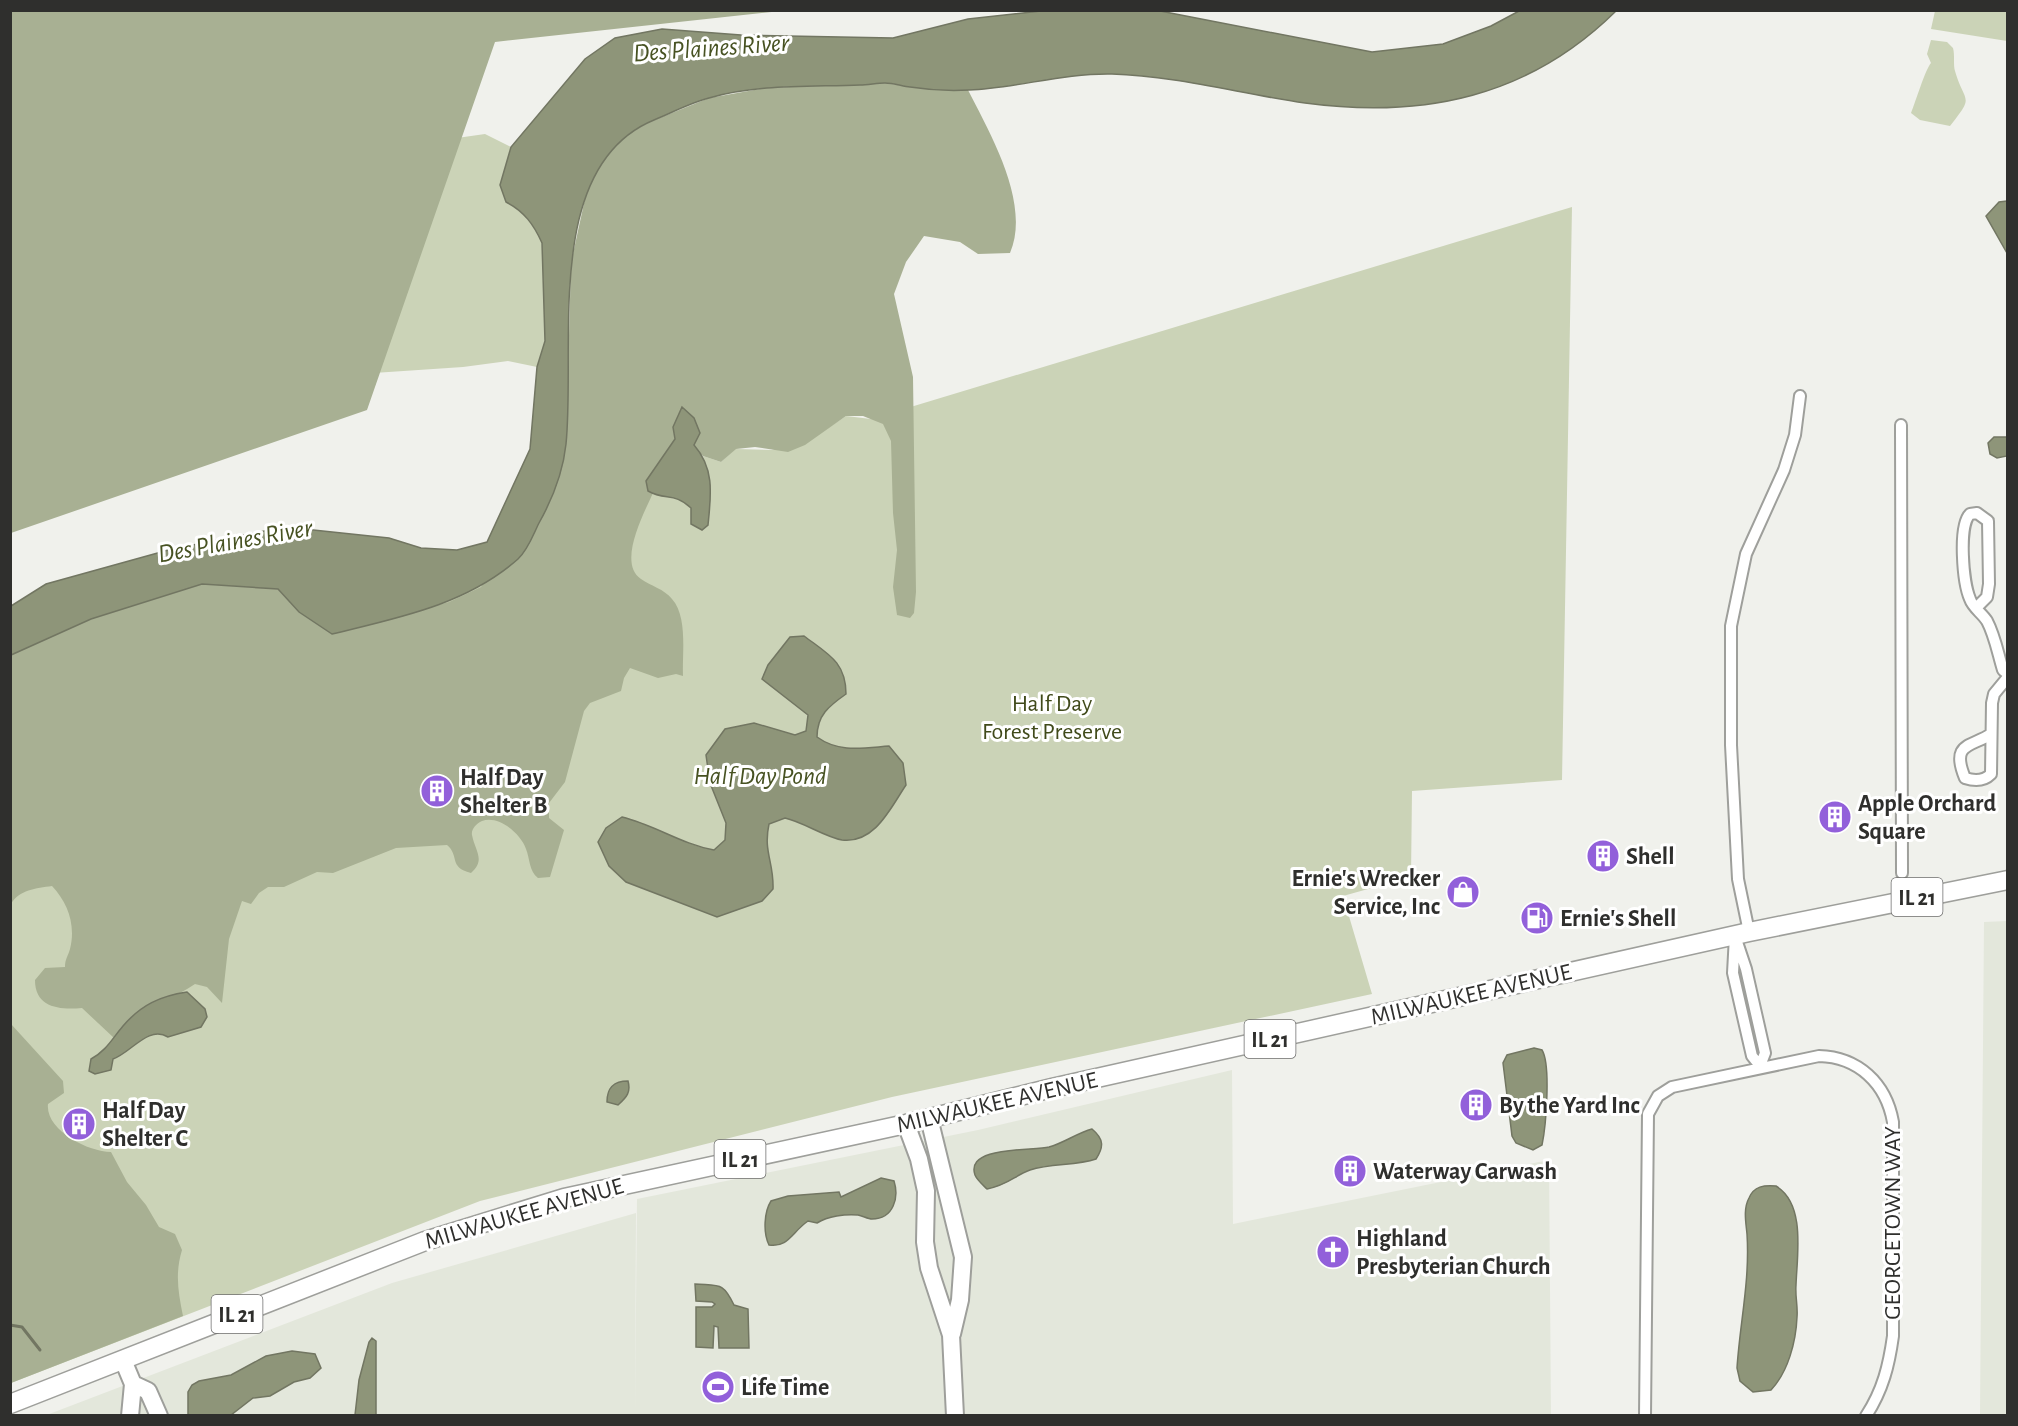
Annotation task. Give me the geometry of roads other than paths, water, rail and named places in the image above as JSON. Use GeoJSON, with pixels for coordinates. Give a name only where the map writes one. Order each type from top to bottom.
{"type":"FeatureCollection","features":[{"type":"Feature","properties":{"kind":"main road","name":"MILWAUKEE AVENUE"},"geometry":{"type":"LineString","coordinates":[[10,1404],[310,1285],[490,1220],[635,1181],[906,1124],[1052,1088],[1742,934],[2007,880]]}},
{"type":"Feature","properties":{"kind":"street"},"geometry":{"type":"LineString","coordinates":[[1760,1066],[1752,1056],[1733,973],[1742,934],[1731,735],[1731,626],[1746,554],[1784,470],[1795,435],[1800,396]]}},
{"type":"Feature","properties":{"kind":"street"},"geometry":{"type":"LineString","coordinates":[[1901,425],[1902,873]]}},
{"type":"Feature","properties":{"kind":"street"},"geometry":{"type":"LineString","coordinates":[[1976,608],[1987,597],[1989,584],[1988,521],[1977,513],[1970,514],[1963,524],[1967,589],[1969,598],[1976,608],[1987,621],[2003,670],[2007,675],[1994,694],[1991,774],[1987,779],[1965,778],[1961,762],[1963,748],[1966,744],[1991,734]]}},
{"type":"Feature","properties":{"kind":"street","name":"GEORGETOWN WAY"},"geometry":{"type":"LineString","coordinates":[[1645,1416],[1648,1114],[1658,1096],[1672,1087],[1808,1057],[1842,1058],[1855,1064],[1870,1076],[1886,1096],[1893,1122],[1893,1336],[1888,1369],[1875,1402],[1866,1416]]}},
{"type":"Feature","properties":{"kind":"street"},"geometry":{"type":"LineString","coordinates":[[930,1118],[963,1257],[960,1300],[951,1335]]}},
{"type":"Feature","properties":{"kind":"street"},"geometry":{"type":"LineString","coordinates":[[906,1124],[919,1159],[926,1191],[925,1242],[928,1268],[951,1335],[955,1416]]}},
{"type":"Feature","properties":{"kind":"street"},"geometry":{"type":"LineString","coordinates":[[123,1360],[133,1384],[130,1416]]}},
{"type":"Feature","properties":{"kind":"street"},"geometry":{"type":"LineString","coordinates":[[133,1384],[148,1390],[159,1416]]}},
{"type":"Feature","properties":{"kind":"water","name":"Des Plaines River"},"geometry":{"type":"Polygon","coordinates":[[[1155,10],[1372,52],[1443,44],[1491,26],[1519,11],[1616,11],[1583,40],[1547,64],[1511,82],[1472,95],[1433,104],[1349,107],[1305,103],[1161,78],[1094,74],[969,90],[932,90],[891,83],[765,88],[727,94],[688,105],[654,120],[618,143],[594,176],[580,217],[572,263],[568,404],[566,444],[562,465],[549,504],[527,547],[518,559],[498,575],[453,599],[406,615],[332,634],[299,612],[278,589],[202,584],[91,619],[11,655],[11,606],[46,584],[172,549],[285,527],[389,538],[421,548],[457,550],[487,542],[530,449],[537,367],[545,341],[542,243],[528,219],[506,202],[500,185],[511,147],[585,59],[615,38],[662,29],[741,35],[893,38],[968,19],[1041,11],[1155,10]]]}},
{"type":"Feature","properties":{"kind":"water"},"geometry":{"type":"Polygon","coordinates":[[[2008,201],[2007,253],[1986,216],[1999,202],[2008,201]]]}},
{"type":"Feature","properties":{"kind":"water"},"geometry":{"type":"Polygon","coordinates":[[[682,407],[694,418],[700,433],[694,445],[705,463],[710,483],[708,525],[702,530],[691,524],[691,508],[675,498],[660,496],[648,491],[646,481],[675,439],[673,427],[682,407]]]}},
{"type":"Feature","properties":{"kind":"water"},"geometry":{"type":"Polygon","coordinates":[[[1994,437],[2007,437],[2007,456],[1997,458],[1990,454],[1988,443],[1994,437]]]}},
{"type":"Feature","properties":{"kind":"water","name":"Half Day Pond"},"geometry":{"type":"Polygon","coordinates":[[[804,636],[834,660],[843,674],[845,683],[846,694],[825,712],[819,723],[817,737],[843,747],[889,746],[903,763],[906,785],[888,813],[873,830],[854,840],[835,838],[785,818],[769,824],[767,842],[773,889],[762,901],[717,917],[626,882],[609,866],[598,842],[606,828],[622,817],[714,850],[725,840],[726,823],[710,783],[706,755],[725,729],[754,723],[795,735],[806,731],[808,715],[762,679],[768,665],[790,637],[804,636]]]}},
{"type":"Feature","properties":{"kind":"water"},"geometry":{"type":"Polygon","coordinates":[[[187,992],[205,1009],[207,1017],[201,1027],[168,1037],[161,1034],[147,1037],[113,1059],[111,1070],[95,1074],[89,1071],[91,1059],[105,1048],[137,1012],[160,999],[187,992]]]}},
{"type":"Feature","properties":{"kind":"water"},"geometry":{"type":"Polygon","coordinates":[[[1534,1048],[1542,1050],[1545,1058],[1547,1096],[1542,1145],[1533,1150],[1516,1143],[1512,1136],[1503,1063],[1507,1055],[1534,1048]]]}},
{"type":"Feature","properties":{"kind":"water"},"geometry":{"type":"Polygon","coordinates":[[[628,1081],[629,1091],[618,1105],[607,1102],[612,1086],[618,1082],[628,1081]]]}},
{"type":"Feature","properties":{"kind":"water"},"geometry":{"type":"Polygon","coordinates":[[[1092,1129],[1102,1143],[1096,1159],[1030,1170],[987,1189],[975,1175],[975,1166],[980,1159],[989,1154],[1049,1147],[1092,1129]]]}},
{"type":"Feature","properties":{"kind":"water"},"geometry":{"type":"Polygon","coordinates":[[[881,1178],[894,1181],[896,1194],[893,1206],[885,1215],[872,1219],[848,1215],[831,1217],[817,1223],[808,1221],[785,1242],[769,1245],[765,1223],[771,1201],[788,1196],[839,1192],[841,1197],[881,1178]]]}},
{"type":"Feature","properties":{"kind":"water"},"geometry":{"type":"Polygon","coordinates":[[[1764,1186],[1776,1186],[1786,1194],[1792,1205],[1798,1231],[1796,1327],[1790,1356],[1777,1383],[1771,1390],[1753,1392],[1740,1381],[1737,1368],[1748,1251],[1745,1211],[1747,1202],[1754,1191],[1764,1186]]]}},
{"type":"Feature","properties":{"kind":"water"},"geometry":{"type":"Polygon","coordinates":[[[695,1284],[720,1287],[727,1292],[734,1305],[748,1309],[749,1348],[719,1348],[718,1327],[714,1326],[713,1348],[696,1347],[696,1307],[712,1307],[715,1304],[696,1301],[695,1284]]]}},
{"type":"Feature","properties":{"kind":"water"},"geometry":{"type":"Polygon","coordinates":[[[372,1338],[376,1341],[376,1415],[355,1415],[359,1380],[372,1338]]]}},
{"type":"Feature","properties":{"kind":"water"},"geometry":{"type":"Polygon","coordinates":[[[292,1351],[315,1354],[321,1368],[310,1378],[294,1382],[270,1396],[253,1398],[231,1415],[188,1415],[188,1392],[192,1385],[199,1381],[231,1375],[266,1356],[292,1351]]]}},
{"type":"Feature","properties":{"kind":"waterway"},"geometry":{"type":"LineString","coordinates":[[10,1325],[22,1327],[40,1350]]}},
{"type":"Feature","properties":{"kind":"place","name":"Half Day Shelter B"},"geometry":{"type":"Point","coordinates":[437,791]}},
{"type":"Feature","properties":{"kind":"place","name":"Apple Orchard Square"},"geometry":{"type":"Point","coordinates":[1835,817]}},
{"type":"Feature","properties":{"kind":"place","name":"Shell"},"geometry":{"type":"Point","coordinates":[1603,856]}},
{"type":"Feature","properties":{"kind":"place","name":"Ernie's Wrecker Service, Inc"},"geometry":{"type":"Point","coordinates":[1463,892]}},
{"type":"Feature","properties":{"kind":"place","name":"Ernie's Shell"},"geometry":{"type":"Point","coordinates":[1537,918]}},
{"type":"Feature","properties":{"kind":"place","name":"By the Yard Inc"},"geometry":{"type":"Point","coordinates":[1476,1105]}},
{"type":"Feature","properties":{"kind":"place","name":"Half Day Shelter C"},"geometry":{"type":"Point","coordinates":[79,1124]}},
{"type":"Feature","properties":{"kind":"place","name":"Waterway Carwash"},"geometry":{"type":"Point","coordinates":[1350,1171]}},
{"type":"Feature","properties":{"kind":"place","name":"Highland Presbyterian Church"},"geometry":{"type":"Point","coordinates":[1333,1252]}},
{"type":"Feature","properties":{"kind":"place","name":"Life Time"},"geometry":{"type":"Point","coordinates":[718,1387]}},
{"type":"Feature","properties":{"kind":"park label","name":"Half Day Forest Preserve"},"geometry":{"type":"Point","coordinates":[1052,717]}}]}
